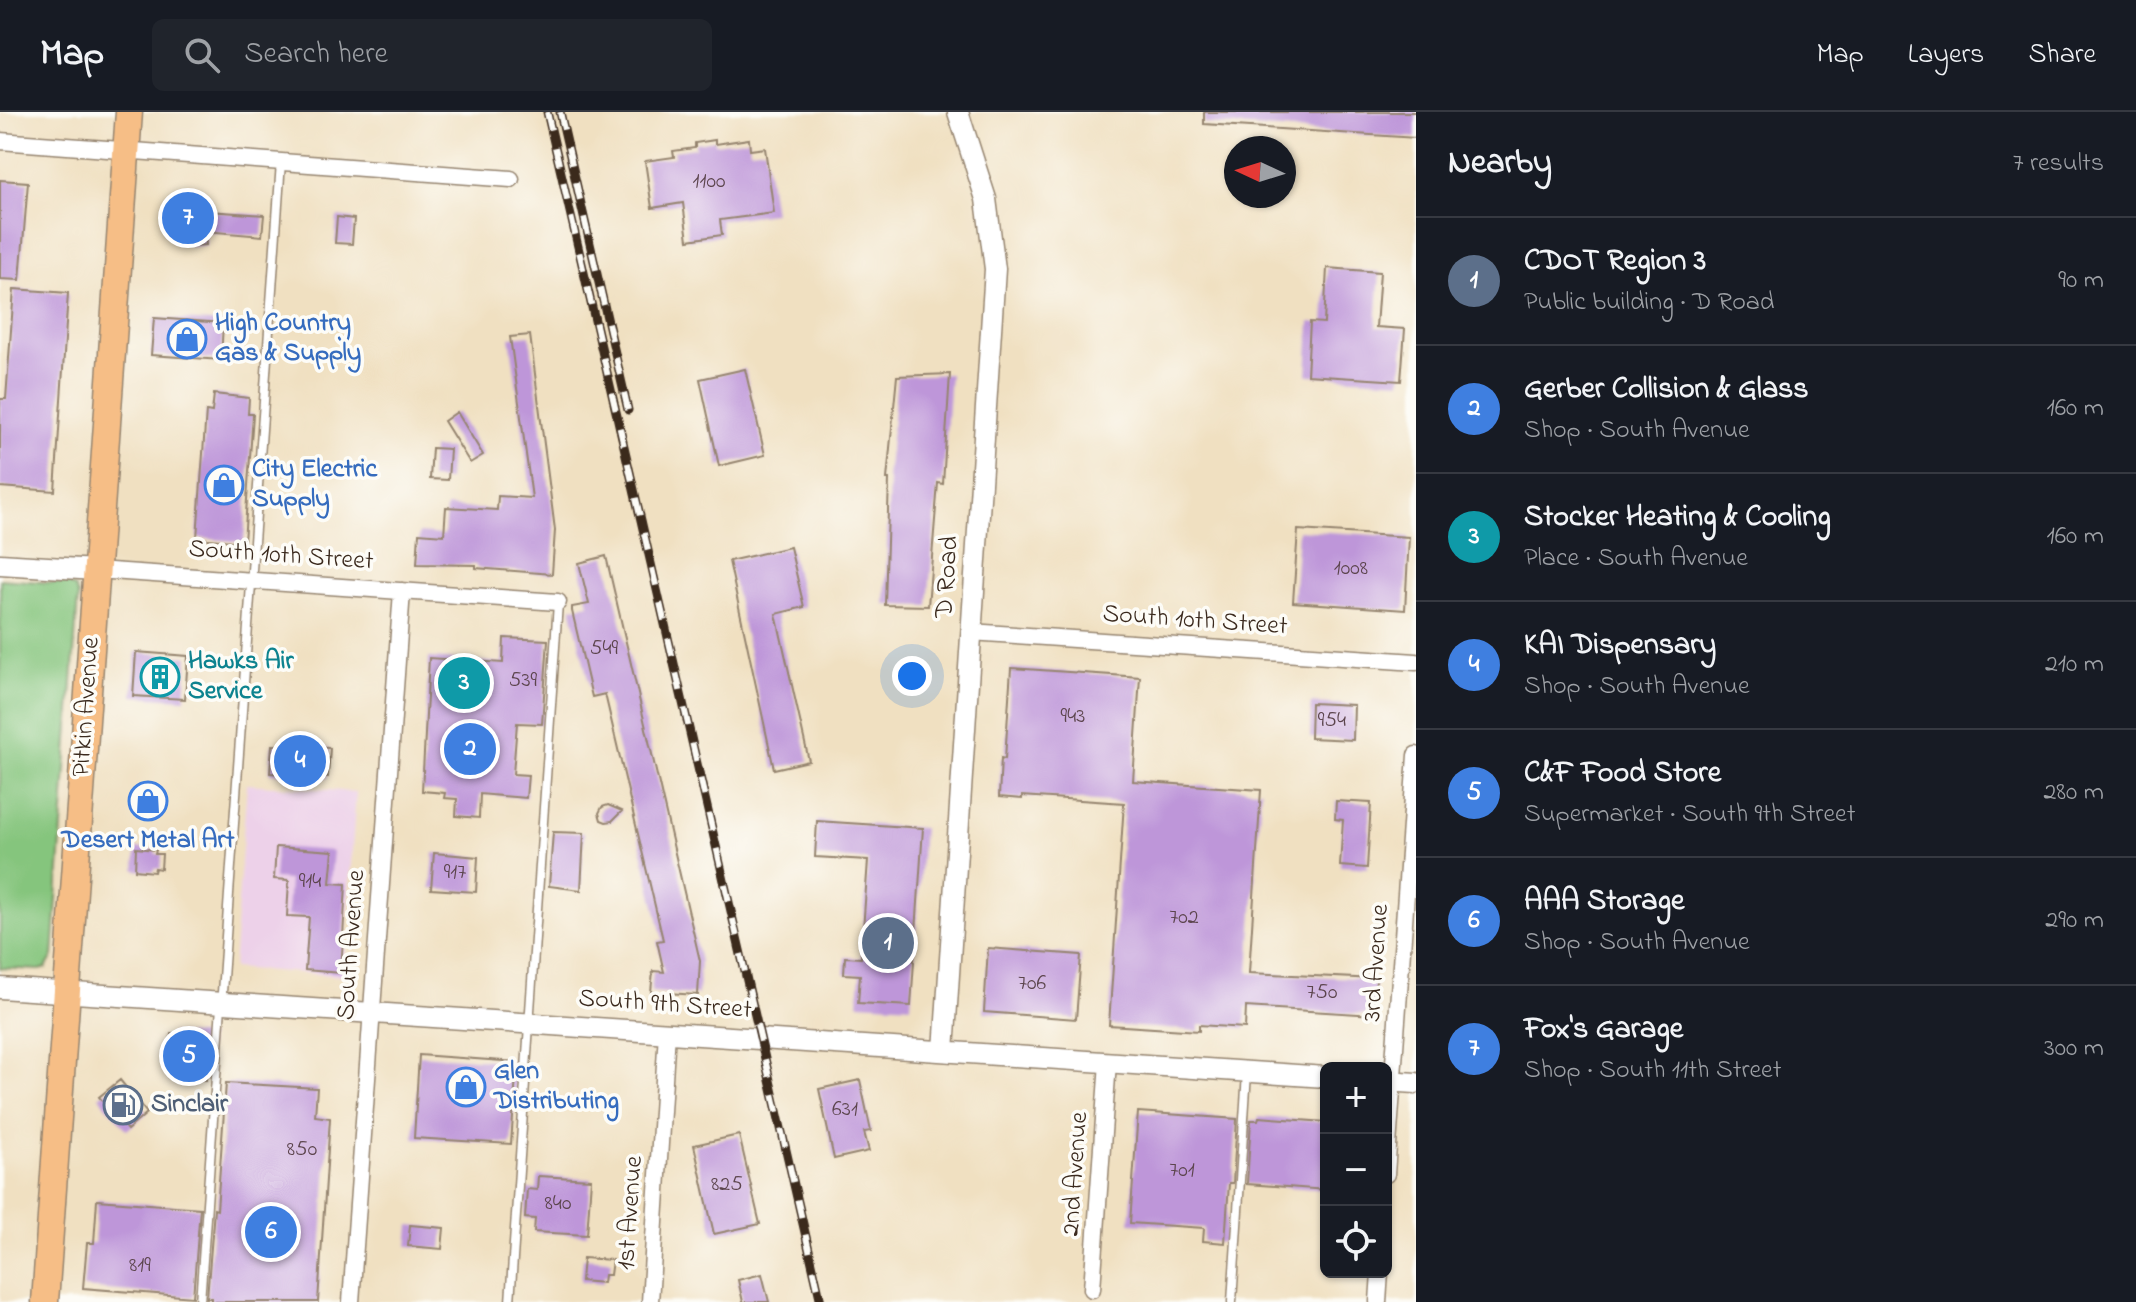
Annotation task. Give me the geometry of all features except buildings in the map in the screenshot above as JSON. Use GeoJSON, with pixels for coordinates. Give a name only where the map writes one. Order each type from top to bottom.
{"type":"FeatureCollection","features":[{"type":"Feature","properties":{"kind":"main road","name":"Pitkin Avenue"},"geometry":{"type":"LineString","coordinates":[[45,1302],[129,112]]}},
{"type":"Feature","properties":{"kind":"street","name":"D Road"},"geometry":{"type":"LineString","coordinates":[[944,1051],[995,269],[986,199],[958,112]]}},
{"type":"Feature","properties":{"kind":"street"},"geometry":{"type":"LineString","coordinates":[[0,141],[511,179]]}},
{"type":"Feature","properties":{"kind":"street","name":"South 10th Street"},"geometry":{"type":"LineString","coordinates":[[0,564],[558,602]]}},
{"type":"Feature","properties":{"kind":"street","name":"South Avenue"},"geometry":{"type":"LineString","coordinates":[[351,1302],[402,591]]}},
{"type":"Feature","properties":{"kind":"street","name":"South 10th Street"},"geometry":{"type":"LineString","coordinates":[[970,632],[1416,662]]}},
{"type":"Feature","properties":{"kind":"street","name":"3rd Avenue"},"geometry":{"type":"LineString","coordinates":[[1391,1062],[1416,755]]}},
{"type":"Feature","properties":{"kind":"street","name":"South 9th Street"},"geometry":{"type":"LineString","coordinates":[[0,988],[1320,1077]]}},
{"type":"Feature","properties":{"kind":"street","name":"1st Avenue"},"geometry":{"type":"LineString","coordinates":[[650,1302],[667,1032]]}},
{"type":"Feature","properties":{"kind":"street","name":"2nd Avenue"},"geometry":{"type":"LineString","coordinates":[[1092,1289],[1108,1062]]}},
{"type":"Feature","properties":{"kind":"street"},"geometry":{"type":"LineString","coordinates":[[1392,1081],[1416,1083]]}},
{"type":"Feature","properties":{"kind":"street"},"geometry":{"type":"LineString","coordinates":[[1378,1302],[1380,1278]]}},
{"type":"Feature","properties":{"kind":"lane"},"geometry":{"type":"LineString","coordinates":[[200,1302],[281,161]]}},
{"type":"Feature","properties":{"kind":"lane"},"geometry":{"type":"LineString","coordinates":[[510,1302],[558,602]]}},
{"type":"Feature","properties":{"kind":"lane"},"geometry":{"type":"LineString","coordinates":[[1232,1302],[1247,1072]]}},
{"type":"Feature","properties":{"kind":"shaded area"},"geometry":{"type":"Polygon","coordinates":[[[247,784],[356,792],[343,976],[233,968],[247,784]]]}},
{"type":"Feature","properties":{"kind":"green space"},"geometry":{"type":"Polygon","coordinates":[[[0,579],[68,584],[75,588],[78,596],[53,956],[46,968],[40,970],[0,968],[0,579]]]}},
{"type":"Feature","properties":{"kind":"railway"},"geometry":{"type":"LineString","coordinates":[[547,112],[821,1302]]}},
{"type":"Feature","properties":{"kind":"railway"},"geometry":{"type":"LineString","coordinates":[[560,112],[628,410]]}},
{"type":"Feature","properties":{"kind":"place","name":"Fox's Garage"},"geometry":{"type":"Point","coordinates":[188,218]}},
{"type":"Feature","properties":{"kind":"place","name":"High Country Gas & Supply"},"geometry":{"type":"Point","coordinates":[187,339]}},
{"type":"Feature","properties":{"kind":"place","name":"City Electric Supply"},"geometry":{"type":"Point","coordinates":[224,485]}},
{"type":"Feature","properties":{"kind":"place","name":"Hawks Air Service"},"geometry":{"type":"Point","coordinates":[160,677]}},
{"type":"Feature","properties":{"kind":"place","name":"Stocker Heating & Cooling"},"geometry":{"type":"Point","coordinates":[464,683]}},
{"type":"Feature","properties":{"kind":"place","name":"Gerber Collision & Glass"},"geometry":{"type":"Point","coordinates":[470,749]}},
{"type":"Feature","properties":{"kind":"place","name":"KAI Dispensary"},"geometry":{"type":"Point","coordinates":[300,761]}},
{"type":"Feature","properties":{"kind":"place","name":"Desert Metal Art"},"geometry":{"type":"Point","coordinates":[148,801]}},
{"type":"Feature","properties":{"kind":"place","name":"CDOT Region 3"},"geometry":{"type":"Point","coordinates":[888,943]}},
{"type":"Feature","properties":{"kind":"place","name":"C&F Food Store"},"geometry":{"type":"Point","coordinates":[189,1056]}},
{"type":"Feature","properties":{"kind":"place","name":"Glen Distributing"},"geometry":{"type":"Point","coordinates":[466,1087]}},
{"type":"Feature","properties":{"kind":"place","name":"Sinclair"},"geometry":{"type":"Point","coordinates":[123,1105]}},
{"type":"Feature","properties":{"kind":"place","name":"AAA Storage"},"geometry":{"type":"Point","coordinates":[271,1232]}}]}
